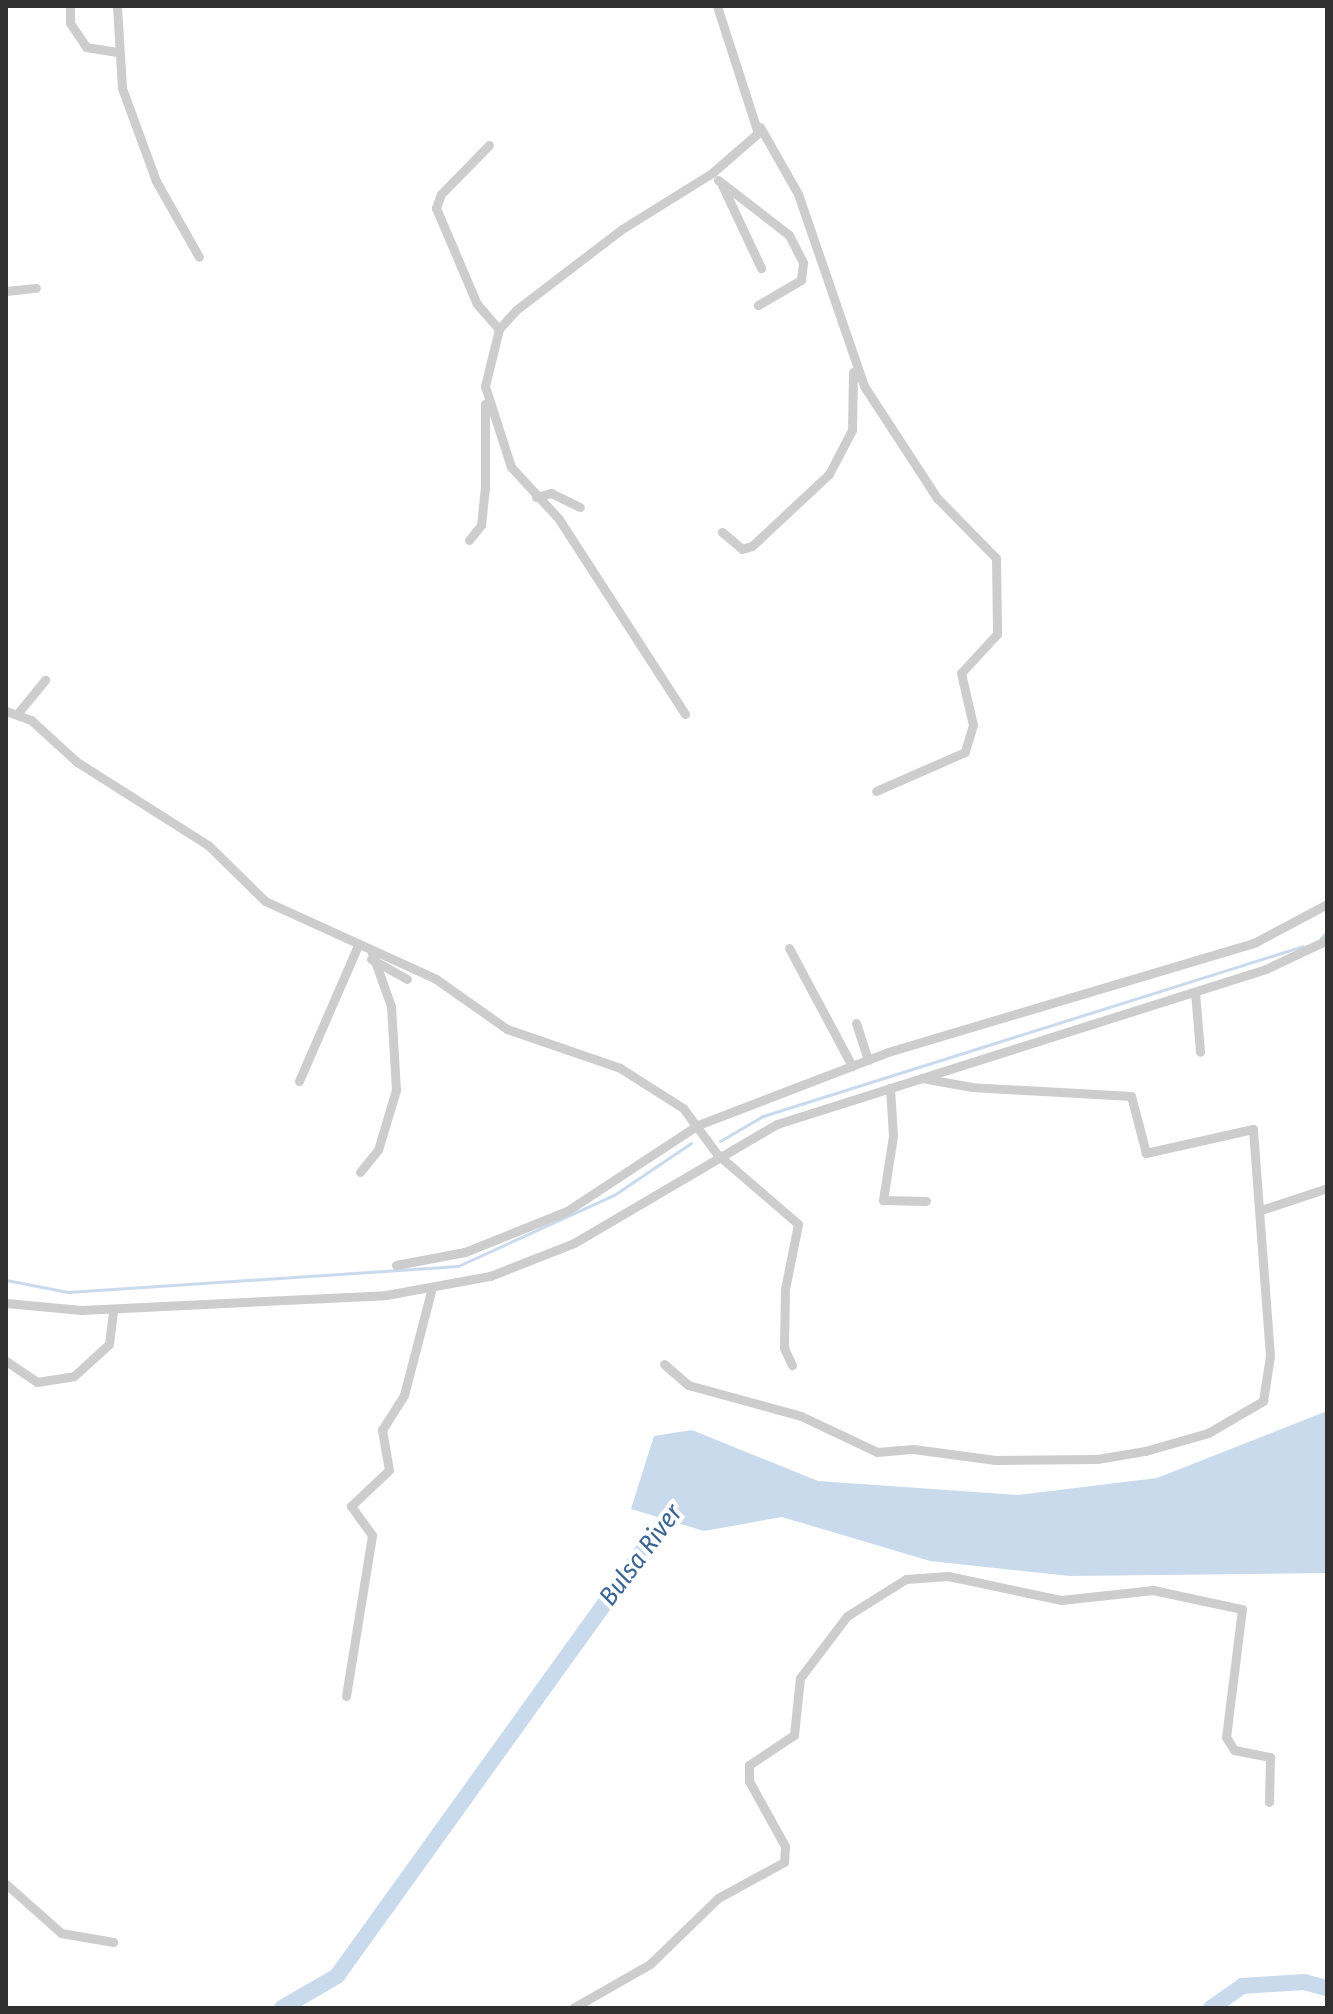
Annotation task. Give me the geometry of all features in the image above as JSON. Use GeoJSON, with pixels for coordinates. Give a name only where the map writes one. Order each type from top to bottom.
{"type":"FeatureCollection","features":[{"type":"Feature","properties":{"kind":"street"},"geometry":{"type":"LineString","coordinates":[[70,6],[70,23],[86,47],[116,52]]}},
{"type":"Feature","properties":{"kind":"street"},"geometry":{"type":"LineString","coordinates":[[117,6],[122,31],[116,52],[122,88],[156,181],[199,257]]}},
{"type":"Feature","properties":{"kind":"street"},"geometry":{"type":"LineString","coordinates":[[717,6],[760,127],[798,194],[851,360],[937,498],[996,558],[997,634],[961,673],[973,725],[965,752],[876,791]]}},
{"type":"Feature","properties":{"kind":"street"},"geometry":{"type":"LineString","coordinates":[[469,540],[481,525],[485,489],[485,400],[499,329],[622,229],[715,177],[760,127]]}},
{"type":"Feature","properties":{"kind":"street"},"geometry":{"type":"LineString","coordinates":[[489,145],[441,194],[436,208],[477,304],[499,329]]}},
{"type":"Feature","properties":{"kind":"street"},"geometry":{"type":"LineString","coordinates":[[715,177],[761,268]]}},
{"type":"Feature","properties":{"kind":"street"},"geometry":{"type":"LineString","coordinates":[[715,177],[789,235],[803,263],[801,280],[758,305]]}},
{"type":"Feature","properties":{"kind":"street"},"geometry":{"type":"LineString","coordinates":[[6,291],[36,288]]}},
{"type":"Feature","properties":{"kind":"street"},"geometry":{"type":"LineString","coordinates":[[722,532],[742,549],[752,546],[829,474],[852,430],[851,360]]}},
{"type":"Feature","properties":{"kind":"street"},"geometry":{"type":"LineString","coordinates":[[485,400],[511,467],[569,533],[685,714]]}},
{"type":"Feature","properties":{"kind":"street"},"geometry":{"type":"LineString","coordinates":[[536,497],[551,493],[580,507]]}},
{"type":"Feature","properties":{"kind":"street"},"geometry":{"type":"LineString","coordinates":[[18,713],[45,680]]}},
{"type":"Feature","properties":{"kind":"street"},"geometry":{"type":"LineString","coordinates":[[6,711],[18,713],[86,769],[208,845],[265,901],[358,945],[407,979]]}},
{"type":"Feature","properties":{"kind":"street"},"geometry":{"type":"LineString","coordinates":[[396,1265],[465,1252],[558,1216],[698,1125],[868,1060],[1254,943],[1327,904]]}},
{"type":"Feature","properties":{"kind":"street"},"geometry":{"type":"LineString","coordinates":[[6,1303],[113,1309],[431,1291],[566,1247],[717,1154],[786,1121],[1195,992],[1298,957],[1327,940]]}},
{"type":"Feature","properties":{"kind":"street"},"geometry":{"type":"LineString","coordinates":[[299,1081],[358,945]]}},
{"type":"Feature","properties":{"kind":"street"},"geometry":{"type":"LineString","coordinates":[[789,948],[852,1066]]}},
{"type":"Feature","properties":{"kind":"street"},"geometry":{"type":"LineString","coordinates":[[371,955],[436,979],[507,1029],[620,1068],[657,1089],[698,1125],[717,1154],[798,1224],[785,1289],[784,1348],[792,1365]]}},
{"type":"Feature","properties":{"kind":"street"},"geometry":{"type":"LineString","coordinates":[[360,1172],[378,1150],[396,1090],[391,1006],[371,955]]}},
{"type":"Feature","properties":{"kind":"street"},"geometry":{"type":"LineString","coordinates":[[1195,992],[1200,1052]]}},
{"type":"Feature","properties":{"kind":"street"},"geometry":{"type":"LineString","coordinates":[[856,1023],[868,1060]]}},
{"type":"Feature","properties":{"kind":"street"},"geometry":{"type":"LineString","coordinates":[[664,1364],[688,1385],[801,1416],[883,1453],[913,1449],[1045,1462],[1169,1446],[1241,1419],[1267,1393],[1261,1210],[1255,1134],[1248,1127],[1146,1153],[1131,1096],[972,1087],[921,1077]]}},
{"type":"Feature","properties":{"kind":"street"},"geometry":{"type":"LineString","coordinates":[[890,1088],[893,1145],[883,1200],[926,1201]]}},
{"type":"Feature","properties":{"kind":"street"},"geometry":{"type":"LineString","coordinates":[[1261,1210],[1327,1188]]}},
{"type":"Feature","properties":{"kind":"street"},"geometry":{"type":"LineString","coordinates":[[346,1696],[372,1535],[351,1506],[389,1470],[382,1430],[404,1395],[431,1291]]}},
{"type":"Feature","properties":{"kind":"street"},"geometry":{"type":"LineString","coordinates":[[6,1361],[37,1382],[74,1376],[109,1344],[113,1309]]}},
{"type":"Feature","properties":{"kind":"street"},"geometry":{"type":"LineString","coordinates":[[573,2008],[650,1964],[718,1898],[784,1862],[785,1846],[749,1781],[749,1765],[794,1735],[800,1678],[847,1616],[906,1579],[948,1576],[1061,1600],[1153,1590],[1242,1609],[1226,1737],[1234,1750],[1270,1757],[1269,1802]]}},
{"type":"Feature","properties":{"kind":"street"},"geometry":{"type":"LineString","coordinates":[[6,1884],[61,1933],[113,1942]]}},
{"type":"Feature","properties":{"kind":"water"},"geometry":{"type":"Polygon","coordinates":[[[1327,1411],[1327,1573],[1070,1576],[930,1561],[782,1517],[704,1531],[631,1509],[654,1436],[692,1430],[818,1481],[1018,1495],[1157,1478],[1327,1411]]]}},
{"type":"Feature","properties":{"kind":"waterway"},"geometry":{"type":"LineString","coordinates":[[1321,938],[1327,932]]}},
{"type":"Feature","properties":{"kind":"waterway"},"geometry":{"type":"LineString","coordinates":[[720,1141],[763,1116],[1303,946]]}},
{"type":"Feature","properties":{"kind":"waterway"},"geometry":{"type":"LineString","coordinates":[[6,1280],[68,1292],[458,1266],[614,1195],[691,1143]]}},
{"type":"Feature","properties":{"kind":"waterway","name":"Bulsa River"},"geometry":{"type":"LineString","coordinates":[[282,2008],[337,1976],[677,1503]]}},
{"type":"Feature","properties":{"kind":"waterway"},"geometry":{"type":"LineString","coordinates":[[1211,2008],[1242,1986],[1304,1982],[1327,1988]]}},
{"type":"Feature","properties":{"kind":"waterway","name":"Bulsa River"},"geometry":{"type":"LineString","coordinates":[[293,2002],[295,2008]]}}]}
